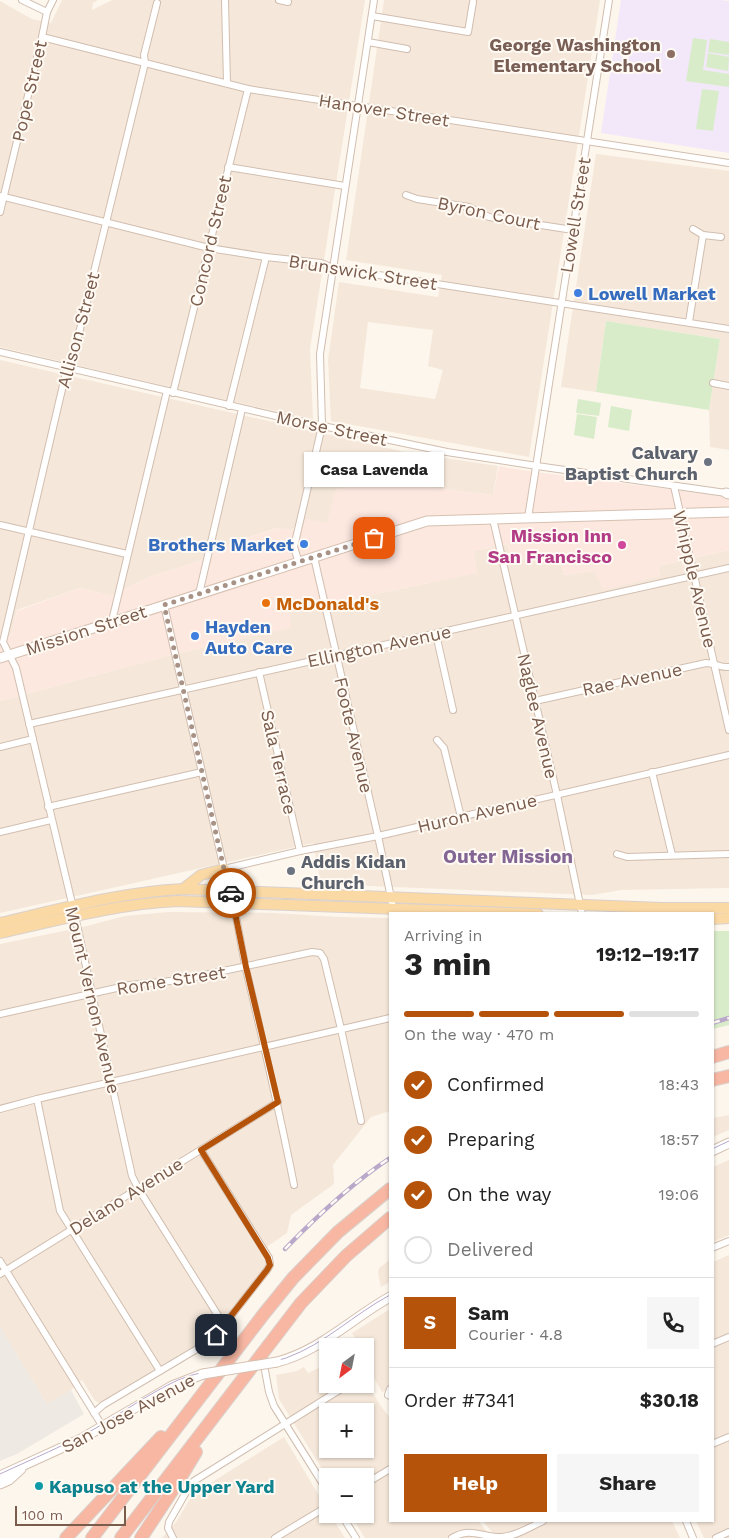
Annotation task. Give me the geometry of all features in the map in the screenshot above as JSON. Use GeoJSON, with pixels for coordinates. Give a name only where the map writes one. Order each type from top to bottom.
{"type":"FeatureCollection","features":[{"type":"Feature","properties":{"kind":"highway"},"geometry":{"type":"LineString","coordinates":[[714,1056],[729,1052]]}},
{"type":"Feature","properties":{"kind":"highway"},"geometry":{"type":"LineString","coordinates":[[714,1080],[729,1076]]}},
{"type":"Feature","properties":{"kind":"highway"},"geometry":{"type":"LineString","coordinates":[[92,1538],[273,1303],[304,1266],[338,1232],[389,1190]]}},
{"type":"Feature","properties":{"kind":"highway"},"geometry":{"type":"LineString","coordinates":[[121,1538],[291,1316],[351,1251],[389,1219]]}},
{"type":"Feature","properties":{"kind":"highway"},"geometry":{"type":"LineString","coordinates":[[66,1538],[204,1392]]}},
{"type":"Feature","properties":{"kind":"highway"},"geometry":{"type":"LineString","coordinates":[[140,1538],[180,1479],[222,1406]]}},
{"type":"Feature","properties":{"kind":"main road","name":"Mission Street"},"geometry":{"type":"LineString","coordinates":[[0,658],[427,521],[729,512]]}},
{"type":"Feature","properties":{"kind":"main road"},"geometry":{"type":"LineString","coordinates":[[183,889],[201,875],[224,869]]}},
{"type":"Feature","properties":{"kind":"main road"},"geometry":{"type":"LineString","coordinates":[[0,933],[153,890],[231,890],[390,897],[581,909],[729,908]]}},
{"type":"Feature","properties":{"kind":"main road"},"geometry":{"type":"LineString","coordinates":[[0,923],[73,912],[177,901],[441,912]]}},
{"type":"Feature","properties":{"kind":"main road"},"geometry":{"type":"LineString","coordinates":[[714,919],[729,918]]}},
{"type":"Feature","properties":{"kind":"main road"},"geometry":{"type":"LineString","coordinates":[[714,1150],[729,1144]]}},
{"type":"Feature","properties":{"kind":"main road","name":"San Jose Avenue"},"geometry":{"type":"LineString","coordinates":[[0,1476],[68,1445],[172,1386],[203,1374],[287,1360],[312,1348],[389,1298]]}},
{"type":"Feature","properties":{"kind":"main road","name":"San Jose Avenue"},"geometry":{"type":"LineString","coordinates":[[0,1484],[9,1480],[29,1462]]}},
{"type":"Feature","properties":{"kind":"street","name":"Pope Street"},"geometry":{"type":"LineString","coordinates":[[0,212],[2,196],[47,12],[53,0]]}},
{"type":"Feature","properties":{"kind":"street"},"geometry":{"type":"LineString","coordinates":[[225,0],[227,83]]}},
{"type":"Feature","properties":{"kind":"street"},"geometry":{"type":"LineString","coordinates":[[279,0],[288,2]]}},
{"type":"Feature","properties":{"kind":"street"},"geometry":{"type":"LineString","coordinates":[[298,563],[294,547],[322,426],[320,354],[374,0]]}},
{"type":"Feature","properties":{"kind":"street","name":"Lowell Street"},"geometry":{"type":"LineString","coordinates":[[528,518],[609,0]]}},
{"type":"Feature","properties":{"kind":"street"},"geometry":{"type":"LineString","coordinates":[[24,1],[47,12]]}},
{"type":"Feature","properties":{"kind":"street"},"geometry":{"type":"LineString","coordinates":[[372,16],[468,32],[473,2]]}},
{"type":"Feature","properties":{"kind":"street","name":"Allison Street"},"geometry":{"type":"LineString","coordinates":[[10,655],[3,642],[28,531],[67,368],[72,362],[145,63],[144,55],[157,3]]}},
{"type":"Feature","properties":{"kind":"street","name":"Hanover Street"},"geometry":{"type":"LineString","coordinates":[[42,37],[248,89],[729,163]]}},
{"type":"Feature","properties":{"kind":"street"},"geometry":{"type":"LineString","coordinates":[[368,42],[407,49]]}},
{"type":"Feature","properties":{"kind":"street","name":"Concord Street"},"geometry":{"type":"LineString","coordinates":[[112,621],[127,554],[209,248],[248,89]]}},
{"type":"Feature","properties":{"kind":"street"},"geometry":{"type":"LineString","coordinates":[[228,167],[346,186]]}},
{"type":"Feature","properties":{"kind":"street","name":"Byron Court"},"geometry":{"type":"LineString","coordinates":[[406,195],[417,199],[469,207],[489,216],[573,230]]}},
{"type":"Feature","properties":{"kind":"street","name":"Brunswick Street"},"geometry":{"type":"LineString","coordinates":[[2,196],[209,248],[321,263],[333,268],[729,329]]}},
{"type":"Feature","properties":{"kind":"street"},"geometry":{"type":"LineString","coordinates":[[693,229],[703,235],[722,237]]}},
{"type":"Feature","properties":{"kind":"street"},"geometry":{"type":"LineString","coordinates":[[689,322],[703,235]]}},
{"type":"Feature","properties":{"kind":"street"},"geometry":{"type":"LineString","coordinates":[[229,406],[266,257]]}},
{"type":"Feature","properties":{"kind":"street","name":"Morse Street"},"geometry":{"type":"LineString","coordinates":[[0,352],[229,406],[438,450],[728,493]]}},
{"type":"Feature","properties":{"kind":"street"},"geometry":{"type":"LineString","coordinates":[[713,384],[729,386]]}},
{"type":"Feature","properties":{"kind":"street"},"geometry":{"type":"LineString","coordinates":[[199,594],[242,408]]}},
{"type":"Feature","properties":{"kind":"street","name":"Whipple Avenue"},"geometry":{"type":"LineString","coordinates":[[674,486],[729,730]]}},
{"type":"Feature","properties":{"kind":"street","name":"Naglee Avenue"},"geometry":{"type":"LineString","coordinates":[[493,519],[557,795],[581,909]]}},
{"type":"Feature","properties":{"kind":"street"},"geometry":{"type":"LineString","coordinates":[[0,525],[127,554]]}},
{"type":"Feature","properties":{"kind":"street","name":"Foote Avenue"},"geometry":{"type":"LineString","coordinates":[[314,557],[378,836],[393,911]]}},
{"type":"Feature","properties":{"kind":"street","name":"Ellington Avenue"},"geometry":{"type":"LineString","coordinates":[[29,724],[336,654],[436,634],[729,568]]}},
{"type":"Feature","properties":{"kind":"street"},"geometry":{"type":"LineString","coordinates":[[164,605],[224,869],[231,890],[246,967],[278,1102],[294,1185]]}},
{"type":"Feature","properties":{"kind":"street"},"geometry":{"type":"LineString","coordinates":[[436,634],[454,710]]}},
{"type":"Feature","properties":{"kind":"street","name":"Mount Vernon Avenue"},"geometry":{"type":"LineString","coordinates":[[10,655],[16,668],[33,739],[132,1176],[224,1325]]}},
{"type":"Feature","properties":{"kind":"street","name":"Rae Avenue"},"geometry":{"type":"LineString","coordinates":[[535,701],[706,663],[714,663],[724,668],[729,667]]}},
{"type":"Feature","properties":{"kind":"street","name":"Sala Terrace"},"geometry":{"type":"LineString","coordinates":[[259,672],[300,852]]}},
{"type":"Feature","properties":{"kind":"street"},"geometry":{"type":"LineString","coordinates":[[0,747],[33,739]]}},
{"type":"Feature","properties":{"kind":"street"},"geometry":{"type":"LineString","coordinates":[[437,740],[444,748],[461,817]]}},
{"type":"Feature","properties":{"kind":"street","name":"Huron Avenue"},"geometry":{"type":"LineString","coordinates":[[224,869],[378,836],[729,755]]}},
{"type":"Feature","properties":{"kind":"street"},"geometry":{"type":"LineString","coordinates":[[48,806],[202,772]]}},
{"type":"Feature","properties":{"kind":"street"},"geometry":{"type":"LineString","coordinates":[[652,772],[672,855]]}},
{"type":"Feature","properties":{"kind":"street"},"geometry":{"type":"LineString","coordinates":[[0,832],[51,820]]}},
{"type":"Feature","properties":{"kind":"street"},"geometry":{"type":"LineString","coordinates":[[618,854],[627,857],[729,854]]}},
{"type":"Feature","properties":{"kind":"street","name":"Rome Street"},"geometry":{"type":"LineString","coordinates":[[0,1014],[130,985],[181,980],[312,952],[320,953],[324,960],[341,1029],[361,1120]]}},
{"type":"Feature","properties":{"kind":"street"},"geometry":{"type":"LineString","coordinates":[[0,1109],[37,1098],[389,1018]]}},
{"type":"Feature","properties":{"kind":"street"},"geometry":{"type":"LineString","coordinates":[[37,1098],[60,1210],[160,1372]]}},
{"type":"Feature","properties":{"kind":"street","name":"Delano Avenue"},"geometry":{"type":"LineString","coordinates":[[3,1272],[278,1102]]}},
{"type":"Feature","properties":{"kind":"street"},"geometry":{"type":"LineString","coordinates":[[94,1413],[207,1343],[224,1325],[270,1265],[268,1258],[201,1150]]}},
{"type":"Feature","properties":{"kind":"street"},"geometry":{"type":"LineString","coordinates":[[714,1247],[729,1241]]}},
{"type":"Feature","properties":{"kind":"street"},"geometry":{"type":"LineString","coordinates":[[0,1260],[3,1272],[102,1427]]}},
{"type":"Feature","properties":{"kind":"street"},"geometry":{"type":"LineString","coordinates":[[714,1343],[729,1337]]}},
{"type":"Feature","properties":{"kind":"street"},"geometry":{"type":"LineString","coordinates":[[264,1365],[271,1399],[319,1477]]}},
{"type":"Feature","properties":{"kind":"street"},"geometry":{"type":"LineString","coordinates":[[173,1538],[169,1532],[169,1525],[194,1481],[335,1393]]}},
{"type":"Feature","properties":{"kind":"street"},"geometry":{"type":"LineString","coordinates":[[714,1443],[729,1437]]}},
{"type":"Feature","properties":{"kind":"street"},"geometry":{"type":"LineString","coordinates":[[374,1479],[389,1470]]}},
{"type":"Feature","properties":{"kind":"street"},"geometry":{"type":"LineString","coordinates":[[275,1538],[319,1511]]}},
{"type":"Feature","properties":{"kind":"street"},"geometry":{"type":"LineString","coordinates":[[452,1538],[464,1532],[493,1537],[508,1536],[541,1522]]}},
{"type":"Feature","properties":{"kind":"street"},"geometry":{"type":"LineString","coordinates":[[686,1522],[693,1538]]}},
{"type":"Feature","properties":{"kind":"street"},"geometry":{"type":"LineString","coordinates":[[347,1523],[356,1538]]}},
{"type":"Feature","properties":{"kind":"street"},"geometry":{"type":"LineString","coordinates":[[716,1538],[729,1532]]}},
{"type":"Feature","properties":{"kind":"shaded area"},"geometry":{"type":"Polygon","coordinates":[[[62,0],[98,0],[93,3],[92,10],[112,0],[365,0],[310,349],[313,419],[0,347],[0,1],[32,19],[51,23],[62,0]]]}},
{"type":"Feature","properties":{"kind":"shaded area"},"geometry":{"type":"Polygon","coordinates":[[[384,0],[600,0],[529,457],[331,421],[328,360],[339,282],[438,297],[442,275],[346,260],[384,0]],[[368,322],[360,388],[435,399],[443,370],[428,366],[433,330],[368,322]]]}},
{"type":"Feature","properties":{"kind":"shaded area","name":"George Washington Elementary School"},"geometry":{"type":"Polygon","coordinates":[[[621,0],[729,1],[729,153],[601,133],[621,0]]]}},
{"type":"Feature","properties":{"kind":"shaded area"},"geometry":{"type":"Polygon","coordinates":[[[596,154],[729,171],[729,450],[710,447],[709,410],[720,339],[606,321],[596,392],[561,387],[596,154]]]}},
{"type":"Feature","properties":{"kind":"shaded area"},"geometry":{"type":"Polygon","coordinates":[[[0,360],[405,452],[498,466],[493,495],[384,482],[327,523],[307,520],[291,530],[276,528],[216,549],[200,561],[149,577],[111,596],[80,588],[17,610],[11,635],[0,633],[0,360]]]}},
{"type":"Feature","properties":{"kind":"shaded area"},"geometry":{"type":"Polygon","coordinates":[[[499,466],[729,497],[729,550],[658,566],[660,576],[603,590],[595,571],[564,575],[560,560],[541,565],[539,555],[511,561],[507,544],[474,551],[477,573],[290,612],[291,627],[167,656],[0,701],[0,633],[11,635],[17,611],[80,588],[111,596],[149,577],[200,561],[216,549],[277,528],[292,530],[307,519],[327,523],[336,489],[384,482],[493,495],[499,466]]]}},
{"type":"Feature","properties":{"kind":"shaded area"},"geometry":{"type":"Polygon","coordinates":[[[508,544],[512,561],[539,555],[560,560],[564,575],[595,571],[660,576],[658,566],[729,550],[729,888],[621,890],[592,895],[321,884],[313,843],[0,913],[0,701],[167,656],[290,627],[290,612],[476,573],[474,551],[508,544]]]}},
{"type":"Feature","properties":{"kind":"shaded area"},"geometry":{"type":"Polygon","coordinates":[[[168,912],[274,913],[389,918],[389,1111],[371,1117],[333,1165],[334,1184],[291,1215],[287,1233],[268,1246],[265,1271],[212,1335],[99,1403],[95,1401],[82,1380],[71,1390],[47,1404],[0,1327],[0,944],[83,927],[125,916],[168,912]]]}},
{"type":"Feature","properties":{"kind":"shaded area"},"geometry":{"type":"Polygon","coordinates":[[[729,1115],[729,1130],[714,1137],[714,1118],[729,1115]]]}},
{"type":"Feature","properties":{"kind":"shaded area"},"geometry":{"type":"Polygon","coordinates":[[[729,1160],[729,1235],[714,1242],[714,1167],[729,1160]]]}},
{"type":"Feature","properties":{"kind":"shaded area"},"geometry":{"type":"Polygon","coordinates":[[[729,1255],[729,1538],[704,1538],[696,1522],[714,1522],[714,1262],[729,1255]]]}},
{"type":"Feature","properties":{"kind":"shaded area"},"geometry":{"type":"Polygon","coordinates":[[[389,1261],[389,1283],[381,1287],[378,1273],[379,1268],[389,1261]]]}},
{"type":"Feature","properties":{"kind":"shaded area"},"geometry":{"type":"Polygon","coordinates":[[[389,1310],[389,1389],[382,1392],[374,1378],[374,1338],[355,1338],[352,1333],[389,1310]]]}},
{"type":"Feature","properties":{"kind":"shaded area"},"geometry":{"type":"Polygon","coordinates":[[[0,1327],[47,1404],[71,1390],[84,1414],[17,1454],[0,1461],[0,1327]]]}},
{"type":"Feature","properties":{"kind":"shaded area"},"geometry":{"type":"Polygon","coordinates":[[[304,1367],[308,1373],[319,1368],[319,1393],[373,1393],[389,1417],[389,1522],[479,1522],[492,1538],[365,1538],[356,1523],[374,1523],[374,1468],[321,1468],[279,1399],[276,1375],[297,1371],[304,1367]]]}},
{"type":"Feature","properties":{"kind":"shaded area"},"geometry":{"type":"Polygon","coordinates":[[[284,1437],[319,1496],[319,1523],[336,1523],[345,1538],[162,1538],[176,1522],[193,1494],[284,1437]]]}},
{"type":"Feature","properties":{"kind":"shaded area"},"geometry":{"type":"Polygon","coordinates":[[[484,1522],[672,1522],[680,1538],[497,1538],[484,1522]]]}},
{"type":"Feature","properties":{"kind":"green space"},"geometry":{"type":"Polygon","coordinates":[[[693,38],[707,40],[703,70],[729,74],[729,87],[686,81],[693,38]]]}},
{"type":"Feature","properties":{"kind":"green space"},"geometry":{"type":"Polygon","coordinates":[[[710,39],[729,42],[729,55],[708,52],[710,39]]]}},
{"type":"Feature","properties":{"kind":"green space"},"geometry":{"type":"Polygon","coordinates":[[[708,53],[729,57],[728,71],[706,67],[708,53]]]}},
{"type":"Feature","properties":{"kind":"green space"},"geometry":{"type":"Polygon","coordinates":[[[702,89],[719,91],[713,131],[696,129],[702,89]]]}},
{"type":"Feature","properties":{"kind":"green space"},"geometry":{"type":"Polygon","coordinates":[[[606,321],[720,339],[709,410],[596,392],[606,321]]]}},
{"type":"Feature","properties":{"kind":"green space"},"geometry":{"type":"Polygon","coordinates":[[[578,399],[601,403],[599,416],[576,413],[578,399]]]}},
{"type":"Feature","properties":{"kind":"green space"},"geometry":{"type":"Polygon","coordinates":[[[611,406],[632,410],[629,431],[608,427],[611,406]]]}},
{"type":"Feature","properties":{"kind":"green space"},"geometry":{"type":"Polygon","coordinates":[[[577,414],[597,417],[594,439],[574,435],[577,414]]]}},
{"type":"Feature","properties":{"kind":"green space"},"geometry":{"type":"Polygon","coordinates":[[[714,931],[729,931],[729,1025],[714,1029],[714,931]]]}},
{"type":"Feature","properties":{"kind":"tram line"},"geometry":{"type":"LineString","coordinates":[[714,1148],[729,1141]]}},
{"type":"Feature","properties":{"kind":"tram line"},"geometry":{"type":"LineString","coordinates":[[0,1474],[85,1434],[178,1380],[205,1372],[273,1362],[300,1352],[327,1337],[389,1296]]}},
{"type":"Feature","properties":{"kind":"railway"},"geometry":{"type":"LineString","coordinates":[[714,1022],[729,1018]]}},
{"type":"Feature","properties":{"kind":"railway"},"geometry":{"type":"LineString","coordinates":[[285,1249],[335,1201],[389,1159]]}},
{"type":"Feature","properties":{"kind":"way so far"},"geometry":{"type":"LineString","coordinates":[[231,893],[164,605],[374,538]]}},
{"type":"Feature","properties":{"kind":"place","name":"George Washington Elementary School"},"geometry":{"type":"Point","coordinates":[671,54]}},
{"type":"Feature","properties":{"kind":"place","name":"Lowell Market"},"geometry":{"type":"Point","coordinates":[578,293]}},
{"type":"Feature","properties":{"kind":"place","name":"Calvary Baptist Church"},"geometry":{"type":"Point","coordinates":[708,462]}},
{"type":"Feature","properties":{"kind":"place","name":"Casa Lavenda"},"geometry":{"type":"Point","coordinates":[374,538]}},
{"type":"Feature","properties":{"kind":"place","name":"Brothers Market"},"geometry":{"type":"Point","coordinates":[304,544]}},
{"type":"Feature","properties":{"kind":"place","name":"Mission Inn San Francisco"},"geometry":{"type":"Point","coordinates":[622,545]}},
{"type":"Feature","properties":{"kind":"place","name":"McDonald's"},"geometry":{"type":"Point","coordinates":[266,603]}},
{"type":"Feature","properties":{"kind":"place","name":"Hayden Auto Care"},"geometry":{"type":"Point","coordinates":[195,636]}},
{"type":"Feature","properties":{"kind":"place","name":"Addis Kidan Church"},"geometry":{"type":"Point","coordinates":[291,871]}},
{"type":"Feature","properties":{"kind":"place","name":"Kapuso at the Upper Yard"},"geometry":{"type":"Point","coordinates":[39,1486]}},
{"type":"Feature","properties":{"kind":"district","name":"Outer Mission"},"geometry":{"type":"Point","coordinates":[508,856]}},
{"type":"Feature","properties":{"kind":"route"},"geometry":{"type":"LineString","coordinates":[[216,1335],[270,1265],[268,1258],[201,1150],[278,1102],[246,967],[231,893]]}}]}
